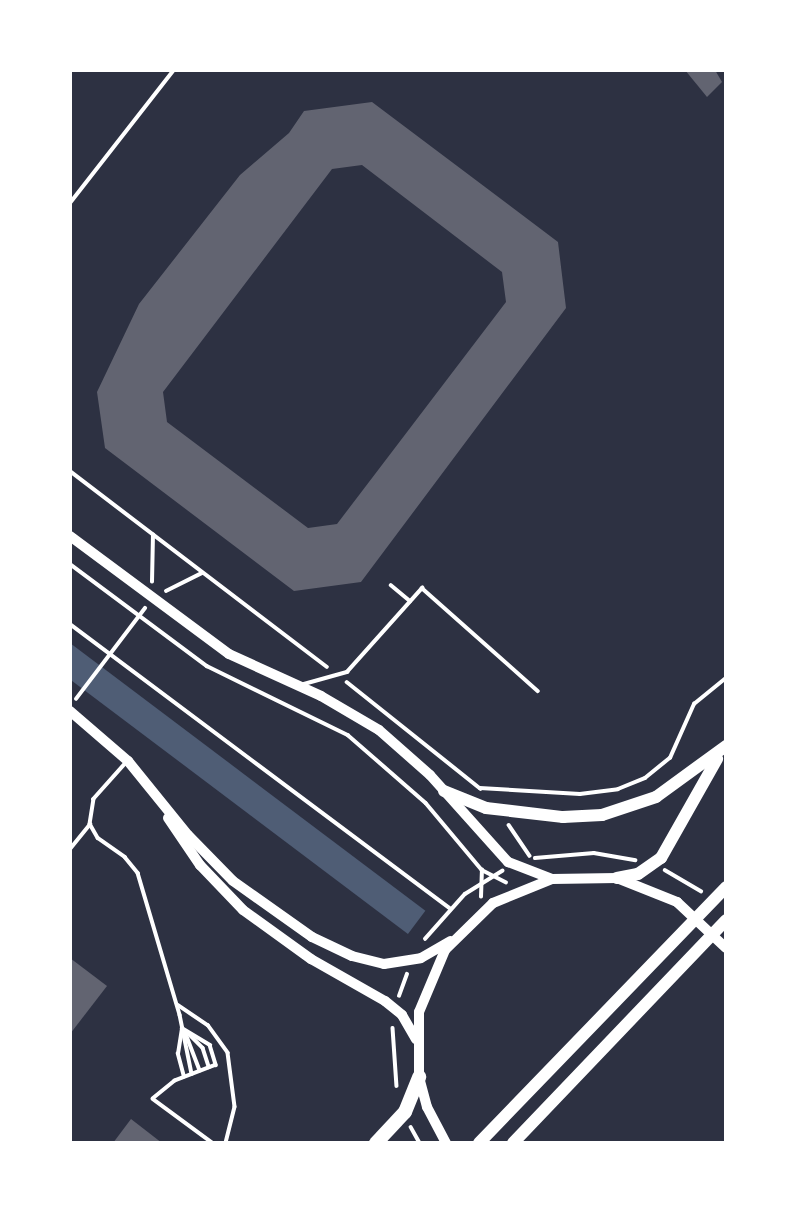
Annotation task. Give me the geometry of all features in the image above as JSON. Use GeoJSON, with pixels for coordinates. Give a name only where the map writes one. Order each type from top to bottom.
{"type":"FeatureCollection","features":[{"type":"Feature","properties":{"kind":"highway"},"geometry":{"type":"LineString","coordinates":[[444,791],[473,805],[563,817],[623,811],[674,786],[726,747]]}},
{"type":"Feature","properties":{"kind":"highway"},"geometry":{"type":"LineString","coordinates":[[617,878],[638,874],[660,858],[702,780],[726,747]]}},
{"type":"Feature","properties":{"kind":"highway"},"geometry":{"type":"LineString","coordinates":[[479,1143],[656,955],[726,887]]}},
{"type":"Feature","properties":{"kind":"highway"},"geometry":{"type":"LineString","coordinates":[[518,1138],[726,920]]}},
{"type":"Feature","properties":{"kind":"highway"},"geometry":{"type":"LineString","coordinates":[[376,1143],[405,1112],[419,1077]]}},
{"type":"Feature","properties":{"kind":"main road"},"geometry":{"type":"LineString","coordinates":[[446,1143],[427,1108],[419,1077],[416,1039],[427,986],[453,939],[507,895],[552,879],[617,878],[677,902],[726,948]]}},
{"type":"Feature","properties":{"kind":"street"},"geometry":{"type":"LineString","coordinates":[[70,536],[229,654],[299,685],[379,730],[444,791],[508,862],[552,879]]}},
{"type":"Feature","properties":{"kind":"street"},"geometry":{"type":"LineString","coordinates":[[70,711],[128,761],[233,881],[270,910],[333,948],[370,962],[400,963],[421,958],[453,939]]}},
{"type":"Feature","properties":{"kind":"street"},"geometry":{"type":"LineString","coordinates":[[152,790],[187,849],[227,895],[281,940],[385,1001],[402,1016],[416,1039]]}},
{"type":"Feature","properties":{"kind":"lane"},"geometry":{"type":"LineString","coordinates":[[70,204],[174,70]]}},
{"type":"Feature","properties":{"kind":"lane"},"geometry":{"type":"LineString","coordinates":[[391,584],[410,601]]}},
{"type":"Feature","properties":{"kind":"lane"},"geometry":{"type":"LineString","coordinates":[[299,685],[347,672],[422,588],[538,691]]}},
{"type":"Feature","properties":{"kind":"lane"},"geometry":{"type":"LineString","coordinates":[[70,849],[90,824],[94,799],[128,761]]}},
{"type":"Feature","properties":{"kind":"lane"},"geometry":{"type":"LineString","coordinates":[[90,824],[98,838],[125,857],[138,873],[176,1003],[192,1074]]}},
{"type":"Feature","properties":{"kind":"lane"},"geometry":{"type":"LineString","coordinates":[[176,1003],[208,1025],[228,1053],[235,1107],[226,1143]]}},
{"type":"Feature","properties":{"kind":"lane"},"geometry":{"type":"LineString","coordinates":[[182,1028],[203,1048],[209,1067]]}},
{"type":"Feature","properties":{"kind":"lane"},"geometry":{"type":"LineString","coordinates":[[182,1028],[210,1045],[216,1065],[184,1077],[153,1099],[213,1143]]}},
{"type":"Feature","properties":{"kind":"lane"},"geometry":{"type":"LineString","coordinates":[[182,1028],[200,1070]]}},
{"type":"Feature","properties":{"kind":"lane"},"geometry":{"type":"LineString","coordinates":[[182,1028],[178,1054],[184,1077]]}},
{"type":"Feature","properties":{"kind":"path"},"geometry":{"type":"LineString","coordinates":[[70,471],[480,788],[501,810],[531,859]]}},
{"type":"Feature","properties":{"kind":"path"},"geometry":{"type":"LineString","coordinates":[[152,598],[153,535]]}},
{"type":"Feature","properties":{"kind":"path"},"geometry":{"type":"LineString","coordinates":[[70,564],[207,666],[348,735],[426,803],[482,870],[492,877]]}},
{"type":"Feature","properties":{"kind":"path"},"geometry":{"type":"LineString","coordinates":[[82,691],[152,598],[202,573]]}},
{"type":"Feature","properties":{"kind":"path"},"geometry":{"type":"LineString","coordinates":[[70,624],[450,908]]}},
{"type":"Feature","properties":{"kind":"path"},"geometry":{"type":"LineString","coordinates":[[480,788],[580,794],[618,789],[645,778],[670,758],[694,704],[726,678]]}},
{"type":"Feature","properties":{"kind":"path"},"geometry":{"type":"LineString","coordinates":[[481,883],[482,870]]}},
{"type":"Feature","properties":{"kind":"water"},"geometry":{"type":"Polygon","coordinates":[[[70,643],[425,911],[408,934],[70,679],[70,643]]]}},
{"type":"Feature","properties":{"kind":"building"},"geometry":{"type":"Polygon","coordinates":[[[685,70],[715,70],[722,82],[707,97],[685,70]]]}},
{"type":"Feature","properties":{"kind":"building"},"geometry":{"type":"Polygon","coordinates":[[[372,102],[558,242],[566,308],[361,582],[294,591],[105,448],[97,392],[139,304],[240,175],[289,133],[304,111],[372,102]],[[362,165],[332,169],[163,392],[167,422],[308,528],[337,524],[506,302],[502,272],[362,165]]]}},
{"type":"Feature","properties":{"kind":"building"},"geometry":{"type":"Polygon","coordinates":[[[70,958],[107,986],[70,1034],[70,958]]]}},
{"type":"Feature","properties":{"kind":"building"},"geometry":{"type":"Polygon","coordinates":[[[131,1119],[162,1143],[113,1143],[131,1119]]]}}]}
